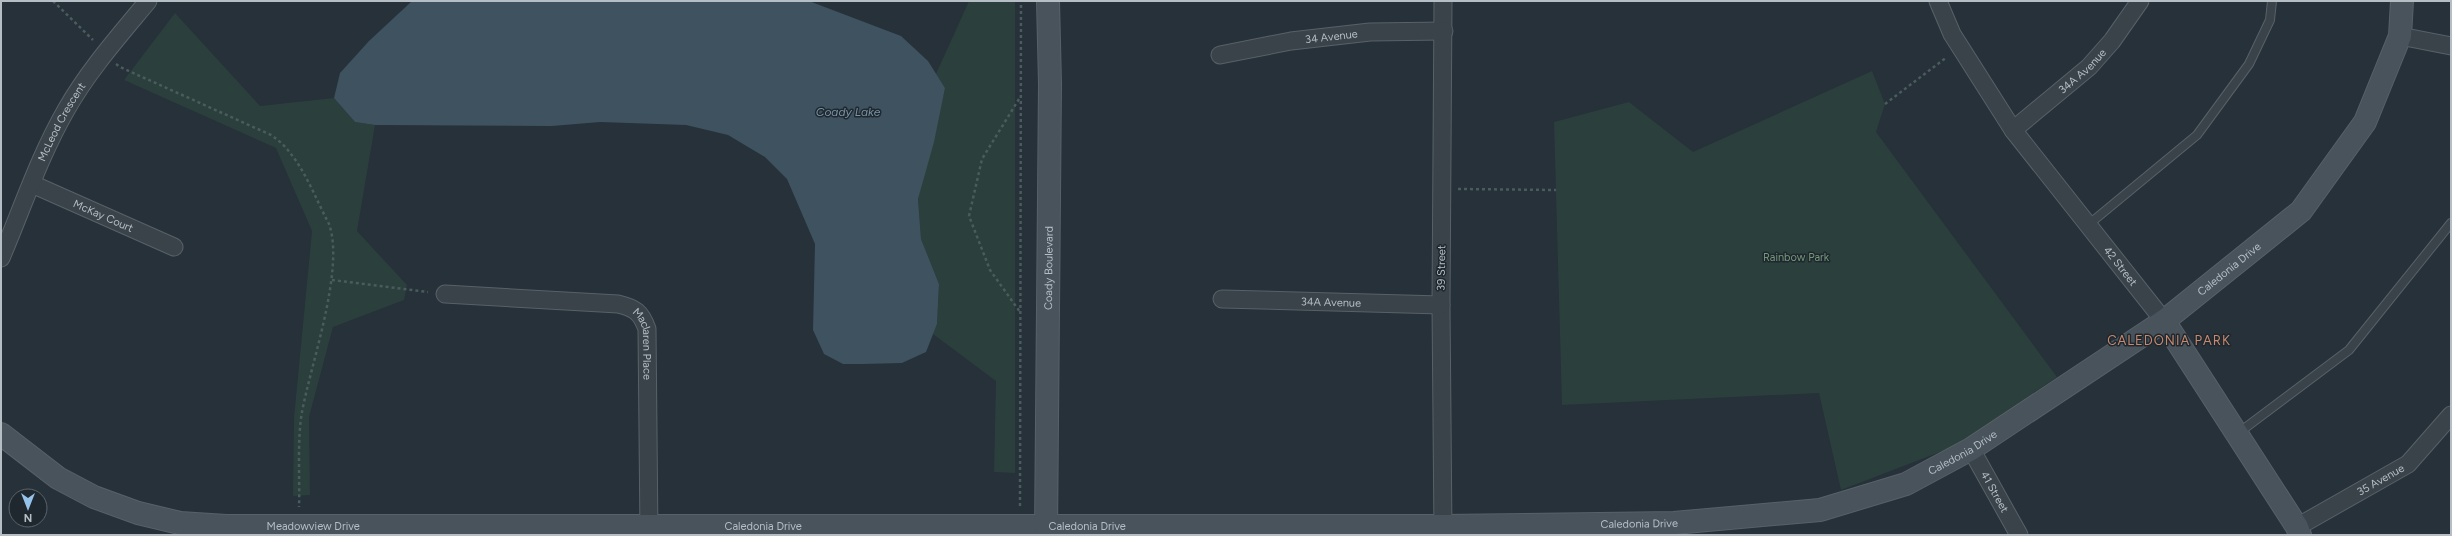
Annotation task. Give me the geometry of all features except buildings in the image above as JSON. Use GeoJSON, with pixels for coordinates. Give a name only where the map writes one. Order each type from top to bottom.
{"type":"FeatureCollection","features":[{"type":"Feature","properties":{"kind":"street","name":"McLeod Crescent"},"geometry":{"type":"LineString","coordinates":[[1,258],[51,139],[66,109],[106,52],[148,1]]}},
{"type":"Feature","properties":{"kind":"street","name":"Coady Boulevard"},"geometry":{"type":"LineString","coordinates":[[1046,530],[1050,84],[1048,1]]}},
{"type":"Feature","properties":{"kind":"street","name":"39 Street"},"geometry":{"type":"LineString","coordinates":[[1443,1],[1444,31],[1440,305],[1443,531]]}},
{"type":"Feature","properties":{"kind":"street","name":"42 Street"},"geometry":{"type":"LineString","coordinates":[[1938,1],[1952,34],[2013,130],[2164,321],[2298,531]]}},
{"type":"Feature","properties":{"kind":"street","name":"34A Avenue"},"geometry":{"type":"LineString","coordinates":[[2013,130],[2089,67],[2112,41],[2140,1]]}},
{"type":"Feature","properties":{"kind":"street","name":"Caledonia Drive"},"geometry":{"type":"LineString","coordinates":[[649,530],[1019,525],[1046,530],[1443,531],[1674,529],[1820,510],[1906,484],[1971,449],[2164,321],[2301,211],[2365,122],[2400,36],[2402,1]]}},
{"type":"Feature","properties":{"kind":"street","name":"34 Avenue"},"geometry":{"type":"LineString","coordinates":[[1220,55],[1291,41],[1370,32],[1444,31]]}},
{"type":"Feature","properties":{"kind":"street"},"geometry":{"type":"LineString","coordinates":[[2400,36],[2451,46]]}},
{"type":"Feature","properties":{"kind":"street","name":"McKay Court"},"geometry":{"type":"LineString","coordinates":[[32,184],[174,247]]}},
{"type":"Feature","properties":{"kind":"street","name":"Maclaren Place"},"geometry":{"type":"LineString","coordinates":[[445,294],[618,304],[633,308],[642,316],[647,329],[649,530]]}},
{"type":"Feature","properties":{"kind":"street","name":"34A Avenue"},"geometry":{"type":"LineString","coordinates":[[1222,299],[1440,305]]}},
{"type":"Feature","properties":{"kind":"street","name":"35 Avenue"},"geometry":{"type":"LineString","coordinates":[[2298,531],[2408,464],[2451,415]]}},
{"type":"Feature","properties":{"kind":"street","name":"Meadowview Drive"},"geometry":{"type":"LineString","coordinates":[[1,434],[58,478],[94,497],[138,513],[180,523],[226,526],[299,525],[425,530],[649,530]]}},
{"type":"Feature","properties":{"kind":"street","name":"41 Street"},"geometry":{"type":"LineString","coordinates":[[1971,449],[2019,535]]}},
{"type":"Feature","properties":{"kind":"lane"},"geometry":{"type":"LineString","coordinates":[[2088,225],[2197,135],[2249,64],[2270,20],[2272,1]]}},
{"type":"Feature","properties":{"kind":"lane"},"geometry":{"type":"LineString","coordinates":[[2237,434],[2349,350],[2451,223]]}},
{"type":"Feature","properties":{"kind":"path"},"geometry":{"type":"LineString","coordinates":[[53,1],[120,67],[271,135],[282,143],[294,157],[330,224],[333,235],[332,280],[302,414],[299,525]]}},
{"type":"Feature","properties":{"kind":"path"},"geometry":{"type":"LineString","coordinates":[[1019,525],[1021,1]]}},
{"type":"Feature","properties":{"kind":"path"},"geometry":{"type":"LineString","coordinates":[[1884,104],[1960,47]]}},
{"type":"Feature","properties":{"kind":"path"},"geometry":{"type":"LineString","coordinates":[[1020,98],[982,159],[969,216],[990,270],[1020,312]]}},
{"type":"Feature","properties":{"kind":"path"},"geometry":{"type":"LineString","coordinates":[[1442,188],[1556,190]]}},
{"type":"Feature","properties":{"kind":"path"},"geometry":{"type":"LineString","coordinates":[[332,280],[445,294]]}},
{"type":"Feature","properties":{"kind":"green space"},"geometry":{"type":"Polygon","coordinates":[[[969,1],[1015,1],[1015,473],[994,472],[996,381],[933,334],[937,324],[939,284],[921,239],[918,199],[945,88],[936,74],[969,1]]]}},
{"type":"Feature","properties":{"kind":"green space"},"geometry":{"type":"Polygon","coordinates":[[[175,13],[260,106],[334,98],[355,122],[375,125],[357,231],[407,285],[404,300],[333,327],[309,417],[310,495],[293,496],[294,418],[312,231],[276,148],[124,80],[175,13]]]}},
{"type":"Feature","properties":{"kind":"green space","name":"Rainbow Park"},"geometry":{"type":"Polygon","coordinates":[[[1872,71],[1885,104],[1876,132],[2057,377],[1953,447],[1841,490],[1819,393],[1562,405],[1554,122],[1629,102],[1693,152],[1872,71]]]}},
{"type":"Feature","properties":{"kind":"water","name":"Coady Lake"},"geometry":{"type":"Polygon","coordinates":[[[412,1],[809,1],[901,36],[928,61],[945,88],[934,142],[918,199],[921,239],[939,284],[937,324],[926,352],[902,363],[863,364],[843,364],[824,354],[813,330],[815,244],[787,179],[765,157],[728,135],[686,125],[600,122],[552,126],[375,125],[355,122],[334,98],[340,73],[369,41],[412,1]]]}},
{"type":"Feature","properties":{"kind":"district","name":"CALEDONIA PARK"},"geometry":{"type":"Point","coordinates":[2169,340]}}]}
